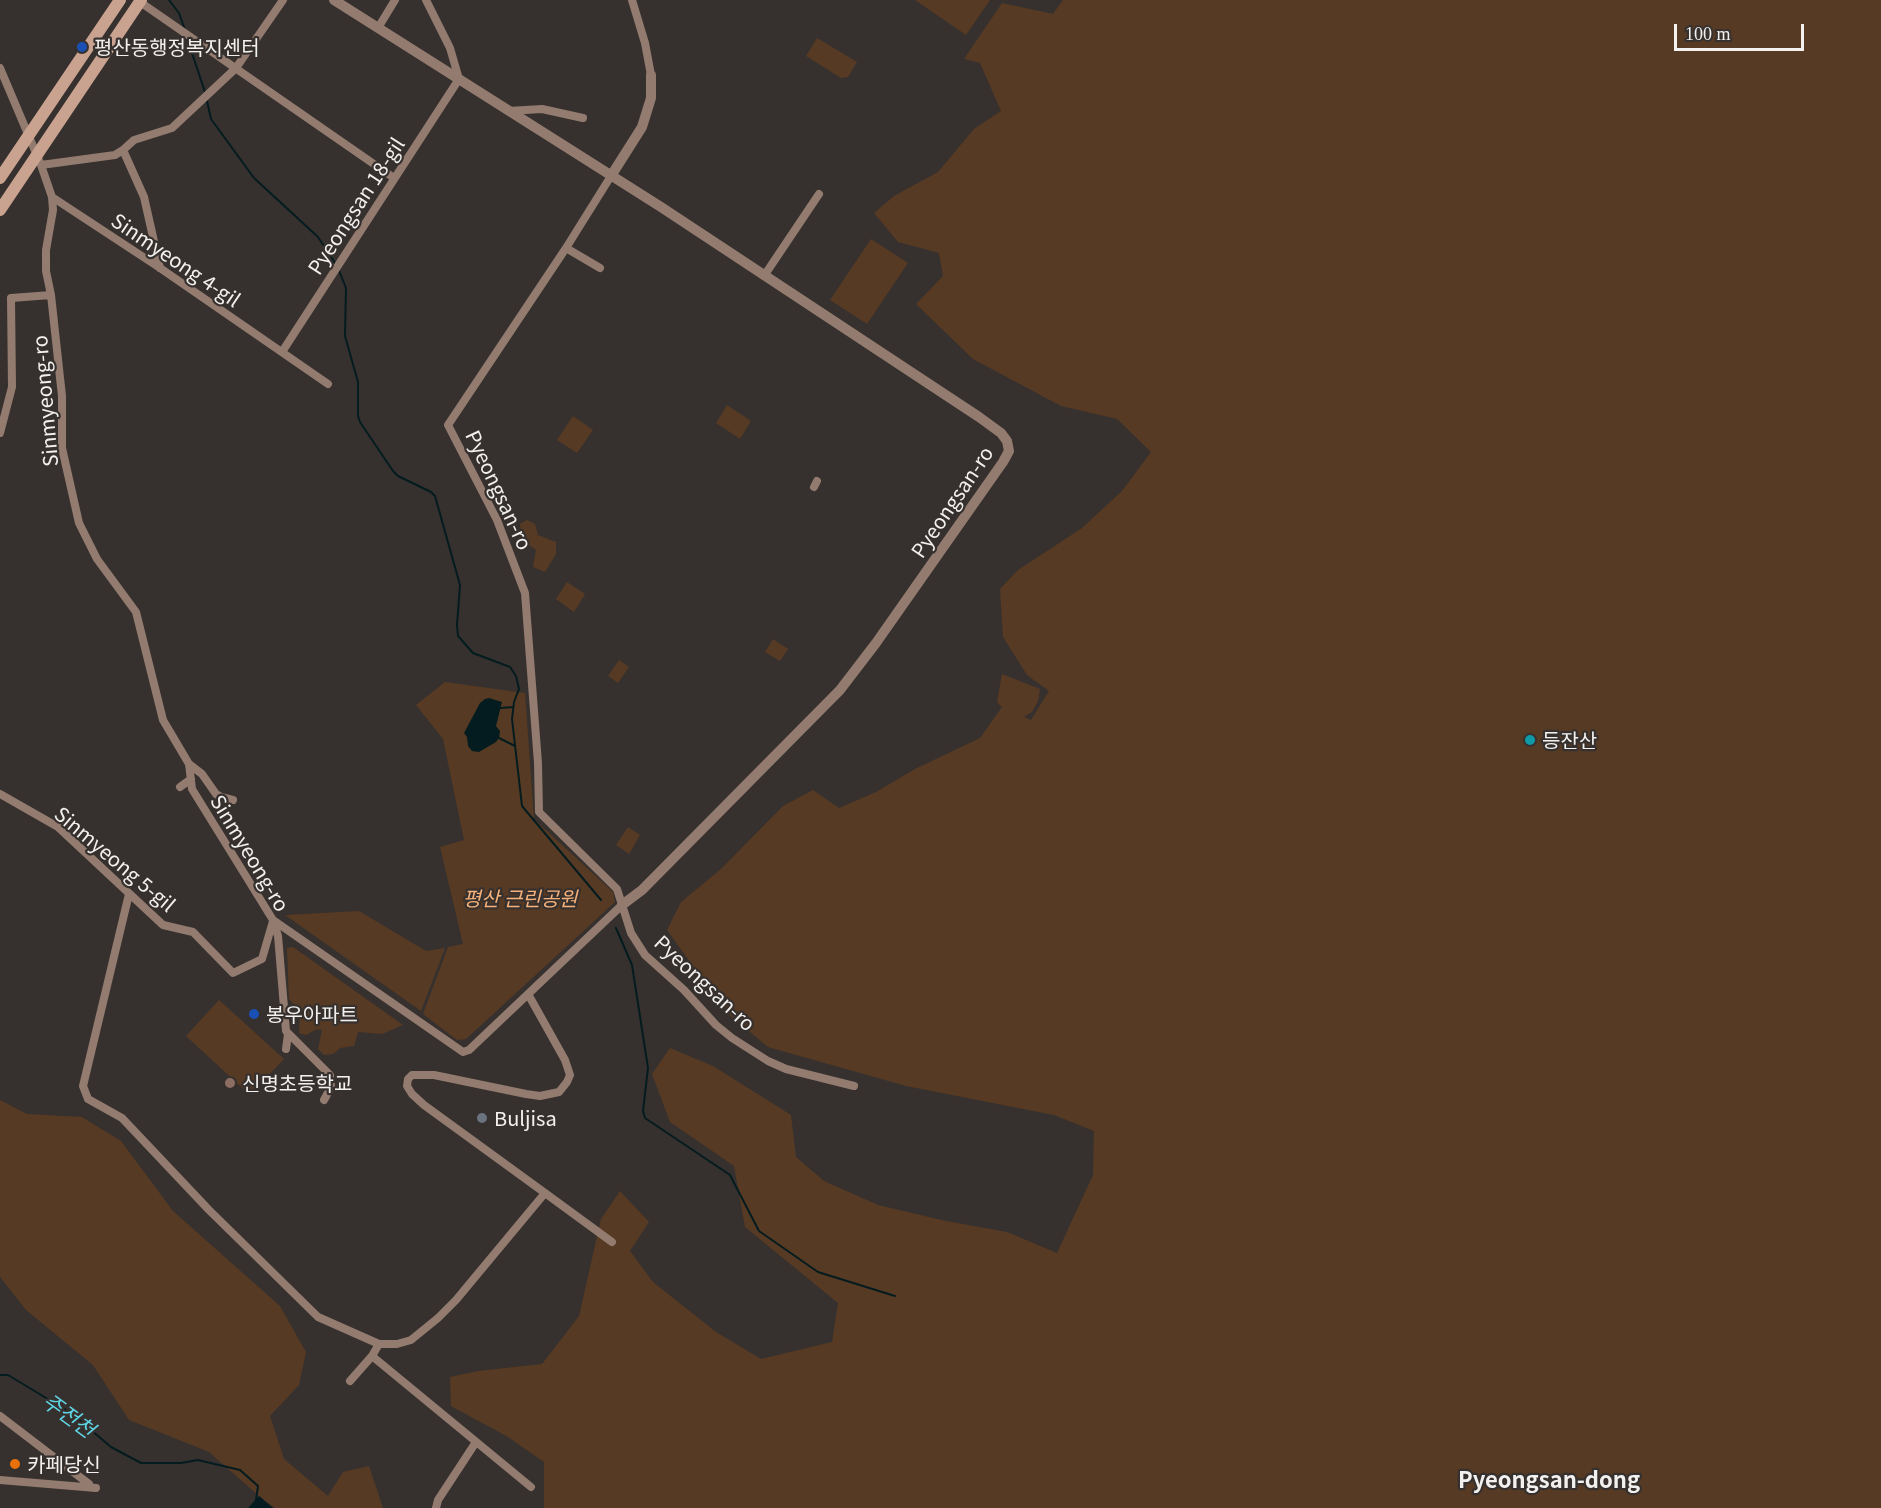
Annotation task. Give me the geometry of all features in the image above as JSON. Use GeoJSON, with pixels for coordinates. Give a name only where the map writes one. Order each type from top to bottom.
{"type":"FeatureCollection","features":[{"type":"Feature","properties":{"kind":"main road"},"geometry":{"type":"LineString","coordinates":[[0,178],[120,0]]}},
{"type":"Feature","properties":{"kind":"main road"},"geometry":{"type":"LineString","coordinates":[[0,210],[39,160],[141,1]]}},
{"type":"Feature","properties":{"kind":"main road"},"geometry":{"type":"LineString","coordinates":[[0,185],[8,189],[8,197]]}},
{"type":"Feature","properties":{"kind":"street"},"geometry":{"type":"LineString","coordinates":[[39,160],[115,155],[134,140],[172,128],[236,68],[283,0]]}},
{"type":"Feature","properties":{"kind":"street","name":"Pyeongsan-ro"},"geometry":{"type":"LineString","coordinates":[[334,0],[612,176],[1001,433],[1007,441],[1009,451],[1003,462],[876,643],[840,690],[642,890],[622,905]]}},
{"type":"Feature","properties":{"kind":"street"},"geometry":{"type":"LineString","coordinates":[[378,28],[395,0]]}},
{"type":"Feature","properties":{"kind":"street"},"geometry":{"type":"LineString","coordinates":[[426,0],[450,48],[459,79]]}},
{"type":"Feature","properties":{"kind":"street","name":"Pyeongsan-ro"},"geometry":{"type":"LineString","coordinates":[[632,0],[645,43],[651,75],[651,98],[642,127],[566,248],[448,424],[497,520],[525,593],[538,763],[539,812],[617,889],[631,933],[645,955],[732,1038],[768,1061],[786,1069],[854,1086]]}},
{"type":"Feature","properties":{"kind":"street"},"geometry":{"type":"LineString","coordinates":[[141,1],[394,178]]}},
{"type":"Feature","properties":{"kind":"street","name":"Sinmyeong-ro"},"geometry":{"type":"LineString","coordinates":[[0,68],[29,134],[52,197],[53,210],[46,250],[46,271],[51,295],[62,396],[62,448],[77,514],[97,559],[136,612],[163,720],[189,764],[192,789],[273,920],[278,936],[288,1034],[286,1049]]}},
{"type":"Feature","properties":{"kind":"street","name":"Pyeongsan 18-gil"},"geometry":{"type":"LineString","coordinates":[[282,352],[459,79]]}},
{"type":"Feature","properties":{"kind":"street"},"geometry":{"type":"LineString","coordinates":[[508,111],[542,109],[583,118]]}},
{"type":"Feature","properties":{"kind":"street"},"geometry":{"type":"LineString","coordinates":[[123,150],[144,197],[160,268]]}},
{"type":"Feature","properties":{"kind":"street"},"geometry":{"type":"LineString","coordinates":[[764,276],[819,194]]}},
{"type":"Feature","properties":{"kind":"street","name":"Sinmyeong 4-gil"},"geometry":{"type":"LineString","coordinates":[[52,197],[328,384]]}},
{"type":"Feature","properties":{"kind":"street"},"geometry":{"type":"LineString","coordinates":[[566,248],[600,267]]}},
{"type":"Feature","properties":{"kind":"street"},"geometry":{"type":"LineString","coordinates":[[0,433],[12,387],[11,298],[51,295]]}},
{"type":"Feature","properties":{"kind":"street"},"geometry":{"type":"LineString","coordinates":[[189,764],[202,774],[216,794],[233,800]]}},
{"type":"Feature","properties":{"kind":"street"},"geometry":{"type":"LineString","coordinates":[[180,787],[191,779]]}},
{"type":"Feature","properties":{"kind":"street","name":"Sinmyeong 5-gil"},"geometry":{"type":"LineString","coordinates":[[0,794],[58,827],[163,926],[193,932],[233,973],[262,959],[273,920]]}},
{"type":"Feature","properties":{"kind":"street"},"geometry":{"type":"LineString","coordinates":[[129,894],[83,1086],[88,1099],[122,1118],[209,1210],[318,1317],[379,1344],[397,1344],[411,1340],[456,1300],[545,1193]]}},
{"type":"Feature","properties":{"kind":"street"},"geometry":{"type":"LineString","coordinates":[[273,920],[463,1052],[469,1050],[622,905]]}},
{"type":"Feature","properties":{"kind":"street"},"geometry":{"type":"LineString","coordinates":[[528,994],[565,1060],[570,1075],[559,1092],[540,1096],[434,1075],[412,1075],[408,1079],[407,1086],[424,1105],[612,1242]]}},
{"type":"Feature","properties":{"kind":"street"},"geometry":{"type":"LineString","coordinates":[[288,1034],[330,1075],[331,1087],[324,1100]]}},
{"type":"Feature","properties":{"kind":"street"},"geometry":{"type":"LineString","coordinates":[[350,1382],[379,1344]]}},
{"type":"Feature","properties":{"kind":"street"},"geometry":{"type":"LineString","coordinates":[[372,1356],[531,1487]]}},
{"type":"Feature","properties":{"kind":"street"},"geometry":{"type":"LineString","coordinates":[[0,1416],[93,1486],[0,1480]]}},
{"type":"Feature","properties":{"kind":"street"},"geometry":{"type":"LineString","coordinates":[[436,1508],[438,1500],[476,1442]]}},
{"type":"Feature","properties":{"kind":"green space"},"geometry":{"type":"Polygon","coordinates":[[[915,0],[990,0],[966,35],[915,0]]]}},
{"type":"Feature","properties":{"kind":"green space"},"geometry":{"type":"Polygon","coordinates":[[[1063,0],[1881,0],[1881,1508],[544,1508],[544,1462],[508,1437],[451,1406],[450,1377],[478,1371],[542,1364],[579,1316],[601,1219],[620,1191],[649,1222],[630,1251],[653,1282],[716,1332],[761,1359],[832,1342],[838,1303],[745,1227],[734,1166],[670,1122],[652,1074],[670,1048],[713,1066],[791,1115],[796,1157],[824,1181],[878,1205],[1007,1232],[1057,1253],[1093,1175],[1094,1131],[1054,1115],[906,1086],[768,1047],[726,1012],[667,930],[681,902],[721,869],[783,806],[813,790],[839,808],[876,792],[915,769],[980,738],[1002,707],[997,702],[1002,674],[1040,689],[1038,701],[1032,712],[1024,717],[1031,720],[1049,691],[1027,675],[1003,637],[1000,589],[1018,570],[1082,528],[1122,491],[1151,452],[1117,419],[1061,406],[973,359],[916,304],[943,276],[939,253],[898,242],[874,213],[894,196],[938,172],[974,129],[1001,111],[980,63],[964,59],[1002,3],[1053,14],[1063,0]]]}},
{"type":"Feature","properties":{"kind":"green space"},"geometry":{"type":"Polygon","coordinates":[[[817,38],[857,62],[848,77],[841,78],[806,56],[817,38]]]}},
{"type":"Feature","properties":{"kind":"green space"},"geometry":{"type":"Polygon","coordinates":[[[871,239],[908,263],[867,324],[830,300],[871,239]]]}},
{"type":"Feature","properties":{"kind":"green space"},"geometry":{"type":"Polygon","coordinates":[[[727,405],[751,421],[740,439],[716,423],[727,405]]]}},
{"type":"Feature","properties":{"kind":"green space"},"geometry":{"type":"Polygon","coordinates":[[[573,416],[593,430],[577,453],[557,440],[573,416]]]}},
{"type":"Feature","properties":{"kind":"green space"},"geometry":{"type":"Polygon","coordinates":[[[527,520],[535,524],[538,535],[556,542],[556,554],[545,572],[533,567],[536,550],[522,540],[520,524],[527,520]]]}},
{"type":"Feature","properties":{"kind":"green space"},"geometry":{"type":"Polygon","coordinates":[[[567,582],[585,594],[574,612],[556,599],[567,582]]]}},
{"type":"Feature","properties":{"kind":"green space"},"geometry":{"type":"Polygon","coordinates":[[[773,639],[788,649],[780,661],[765,652],[773,639]]]}},
{"type":"Feature","properties":{"kind":"green space"},"geometry":{"type":"Polygon","coordinates":[[[619,660],[629,667],[618,683],[608,676],[619,660]]]}},
{"type":"Feature","properties":{"kind":"green space","name":"평산 근린공원"},"geometry":{"type":"Polygon","coordinates":[[[445,682],[525,693],[534,819],[613,892],[615,902],[466,1039],[457,1040],[423,1014],[448,947],[463,944],[440,847],[464,840],[443,739],[416,705],[445,682]]]}},
{"type":"Feature","properties":{"kind":"green space"},"geometry":{"type":"Polygon","coordinates":[[[628,827],[640,835],[629,854],[616,845],[628,827]]]}},
{"type":"Feature","properties":{"kind":"green space"},"geometry":{"type":"Polygon","coordinates":[[[359,911],[426,951],[445,948],[421,1011],[285,915],[359,911]]]}},
{"type":"Feature","properties":{"kind":"green space"},"geometry":{"type":"Polygon","coordinates":[[[293,947],[403,1025],[382,1034],[358,1032],[354,1046],[340,1048],[333,1054],[324,1055],[318,1049],[322,1030],[317,1029],[306,1035],[299,1033],[300,1012],[289,999],[287,948],[293,947]]]}},
{"type":"Feature","properties":{"kind":"green space"},"geometry":{"type":"Polygon","coordinates":[[[219,1000],[284,1059],[250,1095],[186,1036],[219,1000]]]}},
{"type":"Feature","properties":{"kind":"green space"},"geometry":{"type":"Polygon","coordinates":[[[0,1100],[27,1114],[82,1117],[121,1141],[173,1211],[280,1306],[306,1352],[299,1385],[270,1416],[284,1459],[328,1496],[343,1472],[369,1466],[383,1508],[275,1508],[209,1452],[129,1420],[93,1365],[26,1310],[0,1277],[0,1100]]]}},
{"type":"Feature","properties":{"kind":"water"},"geometry":{"type":"Polygon","coordinates":[[[489,698],[502,702],[496,726],[500,731],[499,738],[479,752],[472,751],[464,733],[480,703],[489,698]]]}},
{"type":"Feature","properties":{"kind":"water"},"geometry":{"type":"Polygon","coordinates":[[[259,1496],[273,1508],[248,1508],[259,1496]]]}},
{"type":"Feature","properties":{"kind":"waterway"},"geometry":{"type":"LineString","coordinates":[[169,0],[179,13],[185,30]]}},
{"type":"Feature","properties":{"kind":"waterway"},"geometry":{"type":"LineString","coordinates":[[187,38],[205,92]]}},
{"type":"Feature","properties":{"kind":"waterway"},"geometry":{"type":"LineString","coordinates":[[207,101],[211,119],[254,178],[318,237],[335,263]]}},
{"type":"Feature","properties":{"kind":"waterway"},"geometry":{"type":"LineString","coordinates":[[338,268],[346,288],[345,336],[358,382],[360,422],[398,476],[435,496],[460,585],[458,636],[473,653],[510,667],[516,676],[519,689],[514,702],[512,719],[522,806],[601,900]]}},
{"type":"Feature","properties":{"kind":"waterway"},"geometry":{"type":"LineString","coordinates":[[501,708],[513,707]]}},
{"type":"Feature","properties":{"kind":"waterway"},"geometry":{"type":"LineString","coordinates":[[499,738],[515,746]]}},
{"type":"Feature","properties":{"kind":"waterway"},"geometry":{"type":"LineString","coordinates":[[616,928],[632,965],[648,1068],[643,1111],[645,1118],[730,1175],[759,1231],[818,1272],[895,1296]]}},
{"type":"Feature","properties":{"kind":"waterway","name":"주전천"},"geometry":{"type":"LineString","coordinates":[[0,1375],[8,1375],[71,1413],[111,1447],[141,1463],[181,1463],[198,1460],[240,1470],[258,1486],[256,1500]]}},
{"type":"Feature","properties":{"kind":"place","name":"평산동행정복지센터"},"geometry":{"type":"Point","coordinates":[82,47]}},
{"type":"Feature","properties":{"kind":"place","name":"등잔산"},"geometry":{"type":"Point","coordinates":[1530,740]}},
{"type":"Feature","properties":{"kind":"place","name":"봉우아파트"},"geometry":{"type":"Point","coordinates":[254,1014]}},
{"type":"Feature","properties":{"kind":"place","name":"신명초등학교"},"geometry":{"type":"Point","coordinates":[230,1083]}},
{"type":"Feature","properties":{"kind":"place","name":"Buljisa"},"geometry":{"type":"Point","coordinates":[482,1118]}},
{"type":"Feature","properties":{"kind":"place","name":"카페당신"},"geometry":{"type":"Point","coordinates":[15,1464]}},
{"type":"Feature","properties":{"kind":"district","name":"Pyeongsan-dong"},"geometry":{"type":"Point","coordinates":[1549,1480]}}]}
